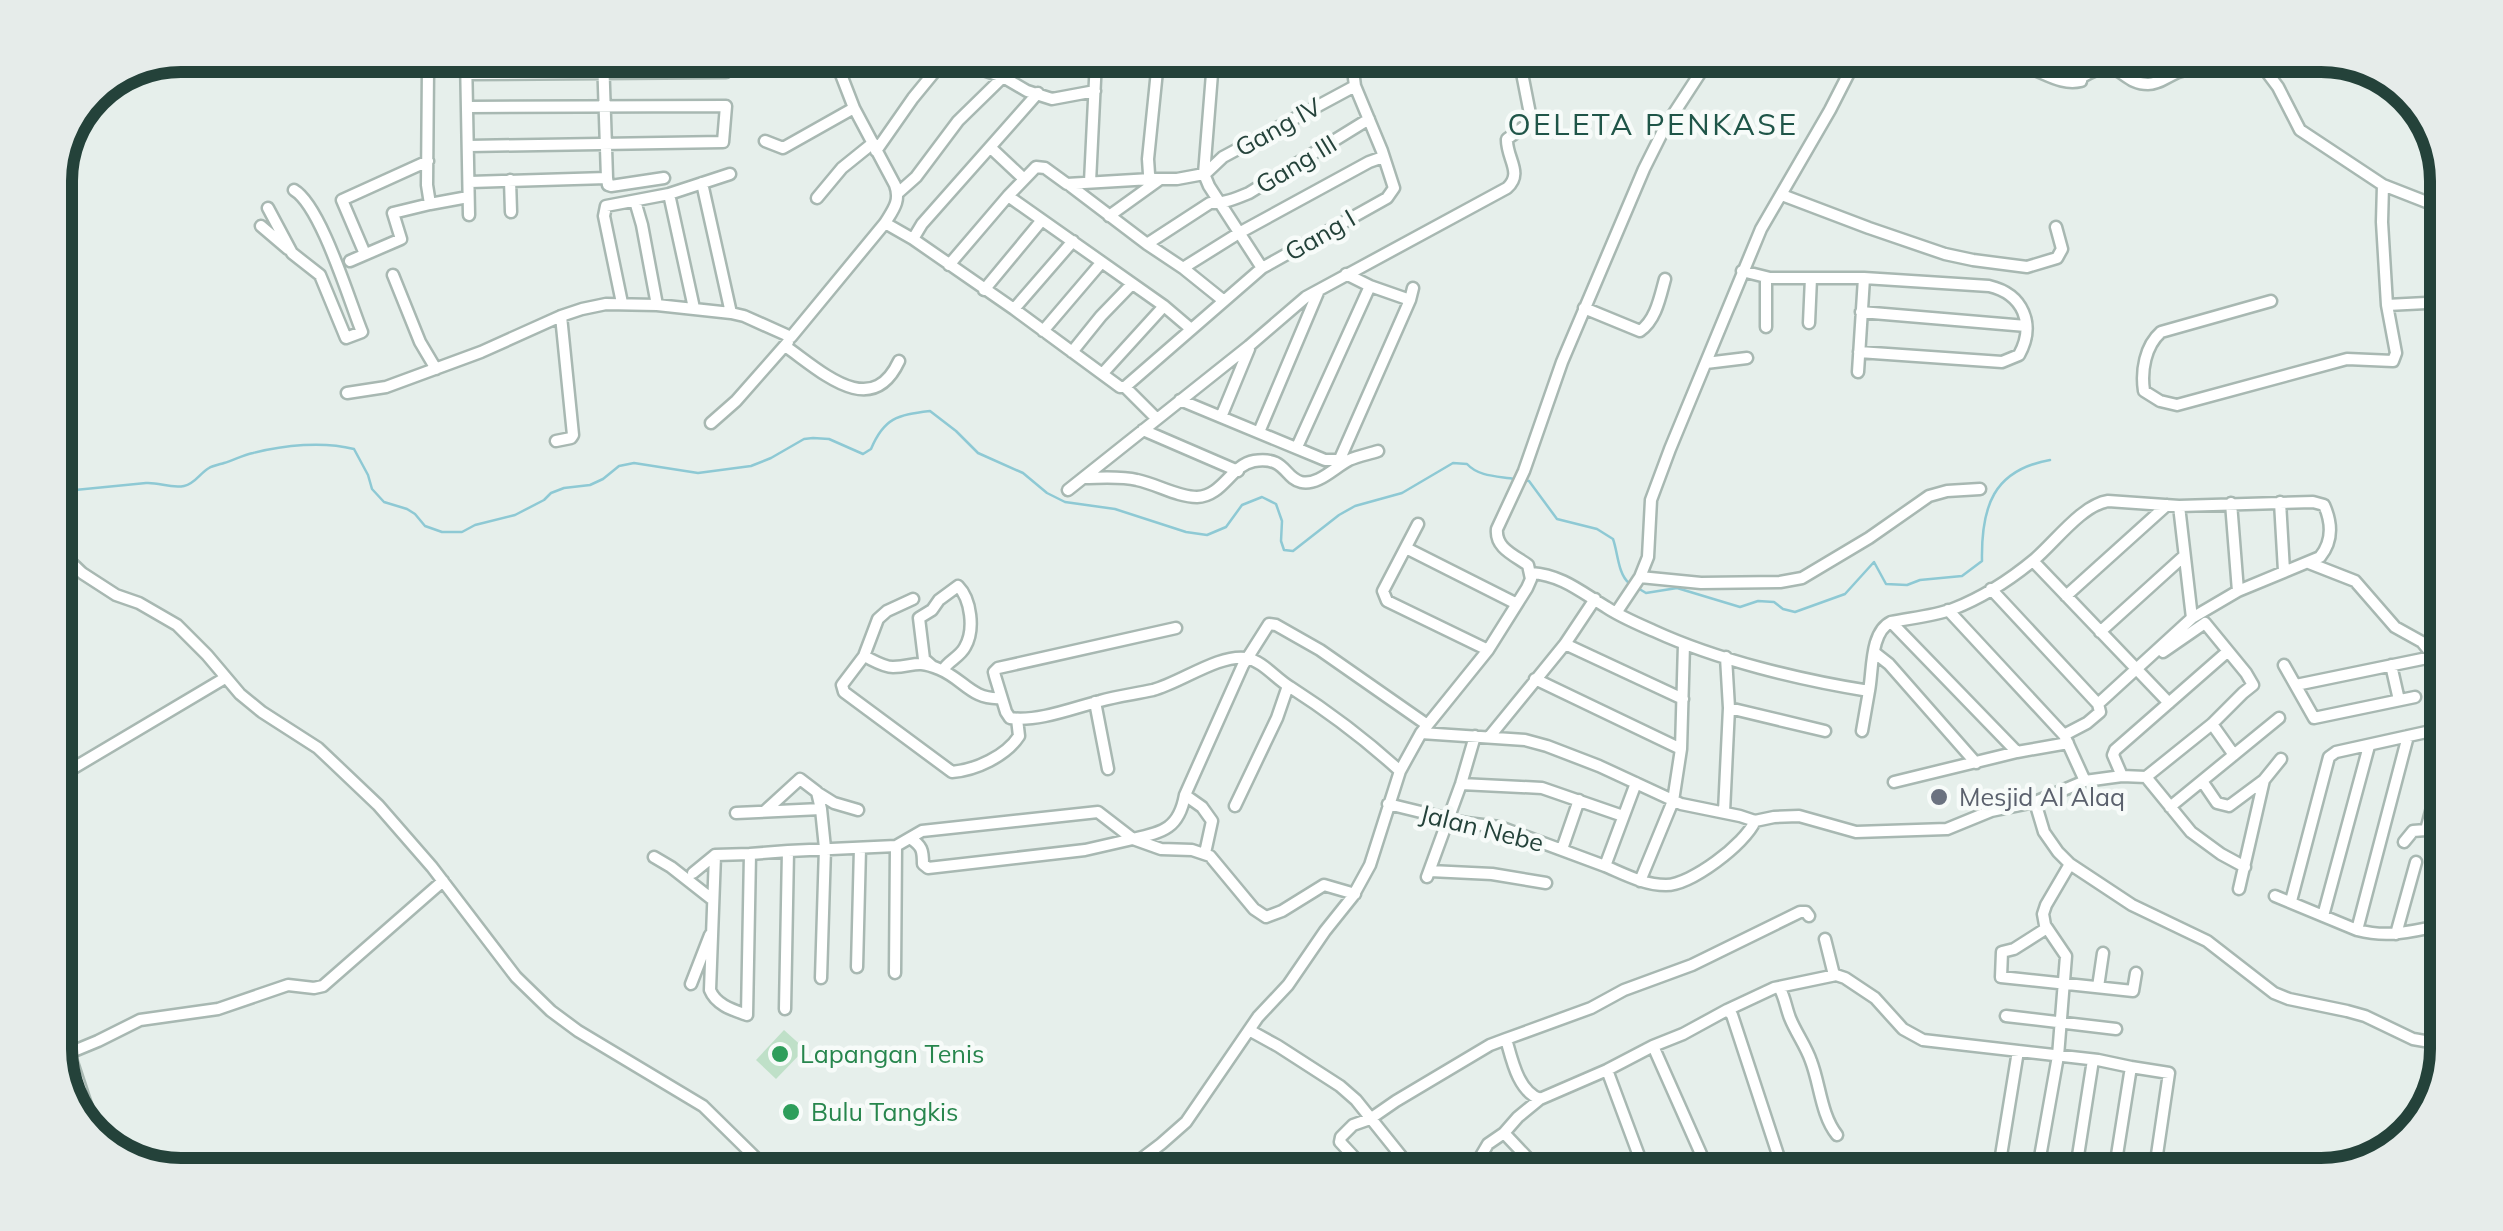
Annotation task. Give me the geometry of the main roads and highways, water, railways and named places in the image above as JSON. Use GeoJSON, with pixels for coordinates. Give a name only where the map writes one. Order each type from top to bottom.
{"type":"FeatureCollection","features":[{"type":"Feature","properties":{"kind":"waterway"},"geometry":{"type":"LineString","coordinates":[[73,492],[146,483],[184,486],[212,467],[249,454],[317,445],[342,447],[354,449],[372,489],[384,502],[407,509],[425,526],[442,532],[462,532],[515,515],[564,488],[590,485],[619,466],[634,463],[698,473],[751,466],[813,438],[829,439],[863,454],[893,420],[930,411],[978,453],[1023,473],[1065,502],[1115,509],[1207,535],[1226,527],[1242,505],[1262,497],[1276,504],[1284,550],[1293,551],[1355,506],[1402,493],[1453,463],[1467,464],[1483,474],[1515,479]]}},
{"type":"Feature","properties":{"kind":"waterway"},"geometry":{"type":"LineString","coordinates":[[1636,587],[1646,593],[1677,588],[1740,607],[1758,601],[1774,602],[1795,612],[1845,594],[1874,562],[1886,584],[1907,585],[1962,576],[1982,561],[1988,508],[2003,482],[2015,472],[2050,460]]}},
{"type":"Feature","properties":{"kind":"waterway"},"geometry":{"type":"LineString","coordinates":[[1523,480],[1529,481],[1557,519],[1597,529],[1613,539],[1620,569],[1629,583]]}},
{"type":"Feature","properties":{"kind":"place","name":"Mesjid Al Alaq"},"geometry":{"type":"Point","coordinates":[1939,797]}},
{"type":"Feature","properties":{"kind":"place","name":"Lapangan Tenis"},"geometry":{"type":"Point","coordinates":[780,1054]}},
{"type":"Feature","properties":{"kind":"place","name":"Bulu Tangkis"},"geometry":{"type":"Point","coordinates":[791,1112]}},
{"type":"Feature","properties":{"kind":"district","name":"OELETA PENKASE"},"geometry":{"type":"Point","coordinates":[1653,125]}}]}
